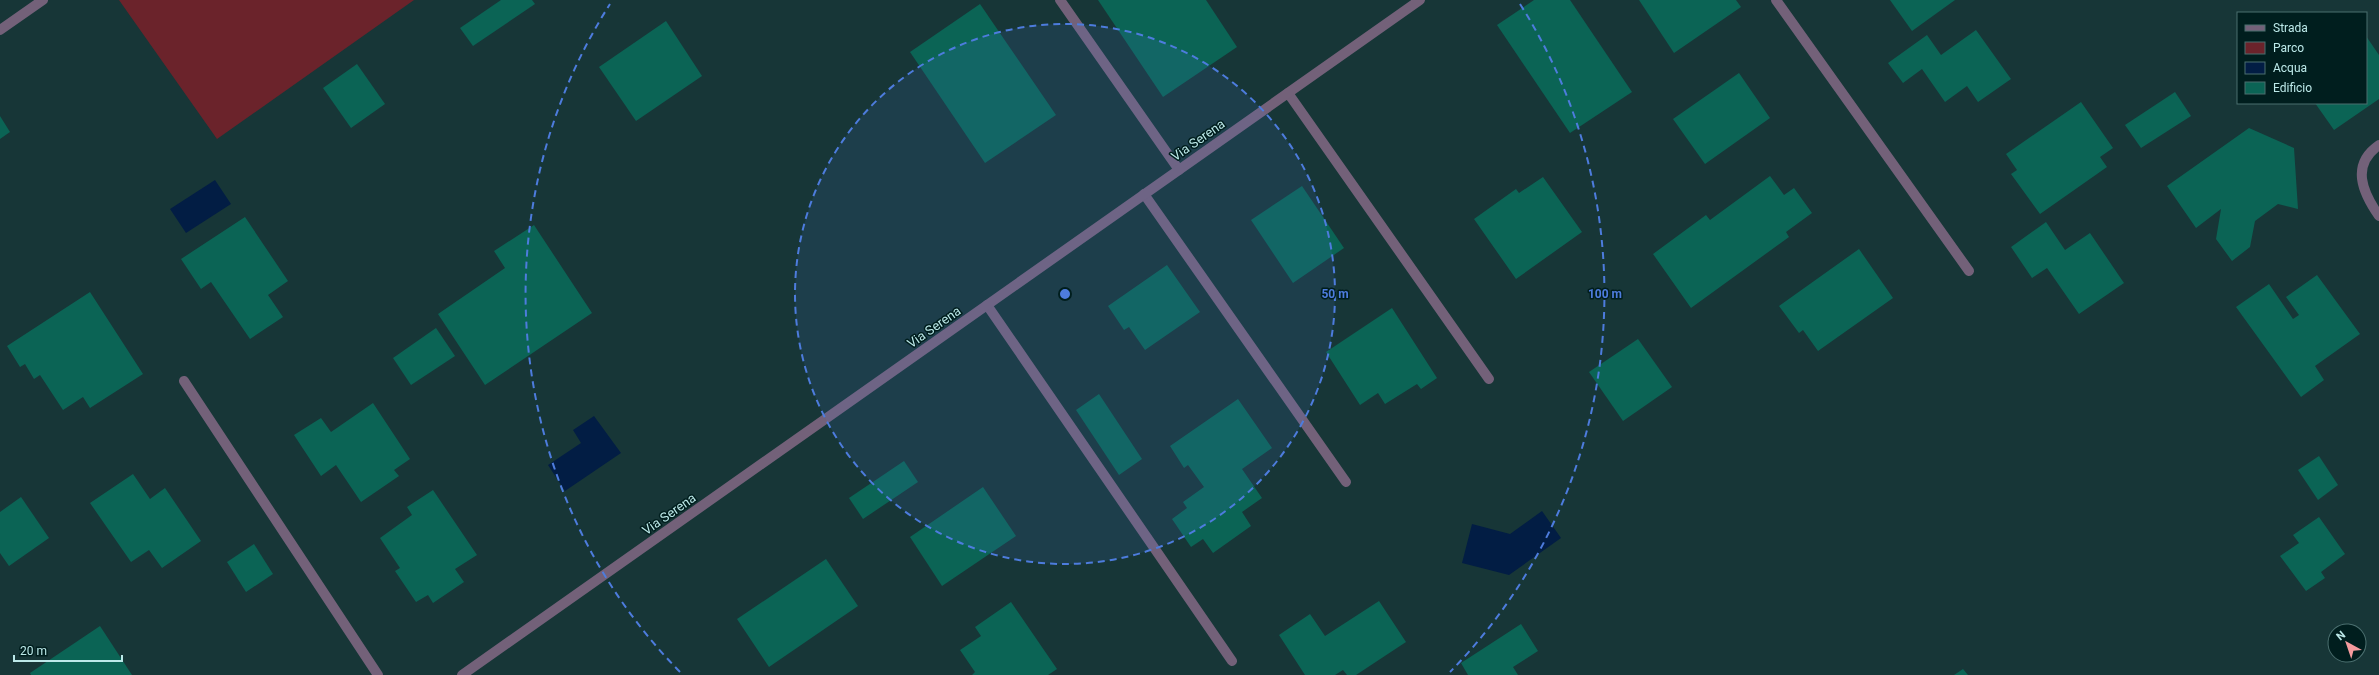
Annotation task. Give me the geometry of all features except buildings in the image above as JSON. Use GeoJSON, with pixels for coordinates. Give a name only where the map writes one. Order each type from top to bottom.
{"type":"FeatureCollection","features":[{"type":"Feature","properties":{"kind":"street"},"geometry":{"type":"LineString","coordinates":[[0,30],[43,0]]}},
{"type":"Feature","properties":{"kind":"street"},"geometry":{"type":"LineString","coordinates":[[1060,0],[1179,170]]}},
{"type":"Feature","properties":{"kind":"street","name":"Via Serena"},"geometry":{"type":"LineString","coordinates":[[462,675],[1420,0]]}},
{"type":"Feature","properties":{"kind":"street"},"geometry":{"type":"LineString","coordinates":[[1776,0],[1969,271]]}},
{"type":"Feature","properties":{"kind":"street"},"geometry":{"type":"LineString","coordinates":[[1288,93],[1490,379]]}},
{"type":"Feature","properties":{"kind":"street"},"geometry":{"type":"LineString","coordinates":[[2379,145],[2368,156],[2361,176],[2366,196],[2379,216]]}},
{"type":"Feature","properties":{"kind":"street"},"geometry":{"type":"LineString","coordinates":[[1144,194],[1346,482]]}},
{"type":"Feature","properties":{"kind":"street"},"geometry":{"type":"LineString","coordinates":[[987,305],[1232,661]]}},
{"type":"Feature","properties":{"kind":"street"},"geometry":{"type":"LineString","coordinates":[[184,381],[378,675]]}},
{"type":"Feature","properties":{"kind":"green space"},"geometry":{"type":"Polygon","coordinates":[[[119,0],[414,0],[217,139],[119,0]]]}},
{"type":"Feature","properties":{"kind":"water"},"geometry":{"type":"Polygon","coordinates":[[[215,180],[231,204],[186,233],[170,209],[215,180]]]}},
{"type":"Feature","properties":{"kind":"water"},"geometry":{"type":"Polygon","coordinates":[[[594,416],[621,453],[565,491],[548,465],[581,443],[573,430],[594,416]]]}},
{"type":"Feature","properties":{"kind":"water"},"geometry":{"type":"Polygon","coordinates":[[[1542,511],[1561,538],[1509,575],[1462,563],[1472,524],[1510,534],[1542,511]]]}}]}
